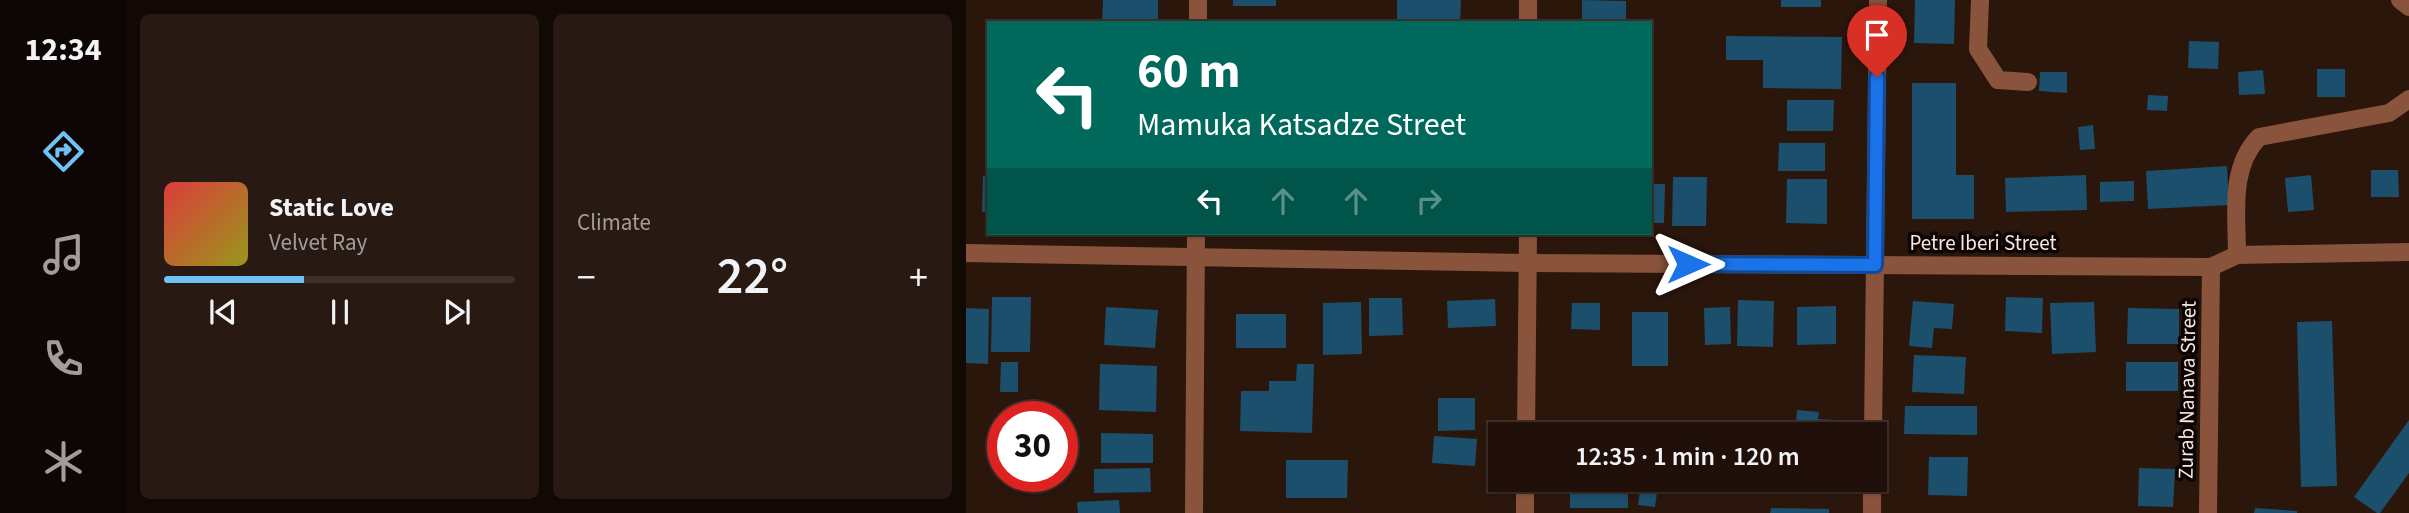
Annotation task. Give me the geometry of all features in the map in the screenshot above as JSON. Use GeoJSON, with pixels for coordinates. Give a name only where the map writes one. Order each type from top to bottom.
{"type":"FeatureCollection","features":[{"type":"Feature","properties":{"kind":"street"},"geometry":{"type":"LineString","coordinates":[[1198,0],[1198,21]]}},
{"type":"Feature","properties":{"kind":"street"},"geometry":{"type":"LineString","coordinates":[[1528,0],[1528,21]]}},
{"type":"Feature","properties":{"kind":"street"},"geometry":{"type":"LineString","coordinates":[[1873,422],[1878,0]]}},
{"type":"Feature","properties":{"kind":"street"},"geometry":{"type":"LineString","coordinates":[[1980,0],[1978,49],[1998,80],[2028,82]]}},
{"type":"Feature","properties":{"kind":"street"},"geometry":{"type":"LineString","coordinates":[[2400,0],[2409,7]]}},
{"type":"Feature","properties":{"kind":"street"},"geometry":{"type":"LineString","coordinates":[[2237,255],[2238,168],[2245,151],[2259,137],[2389,113],[2409,99]]}},
{"type":"Feature","properties":{"kind":"street"},"geometry":{"type":"LineString","coordinates":[[1194,513],[1196,235]]}},
{"type":"Feature","properties":{"kind":"street"},"geometry":{"type":"LineString","coordinates":[[1526,422],[1528,235]]}},
{"type":"Feature","properties":{"kind":"street","name":"Petre Iberi Street"},"geometry":{"type":"LineString","coordinates":[[966,253],[1528,263],[2211,267],[2237,255],[2409,252]]}},
{"type":"Feature","properties":{"kind":"street","name":"Zurab Nanava Street"},"geometry":{"type":"LineString","coordinates":[[2208,513],[2211,267]]}},
{"type":"Feature","properties":{"kind":"street"},"geometry":{"type":"LineString","coordinates":[[1525,492],[1525,513]]}},
{"type":"Feature","properties":{"kind":"street"},"geometry":{"type":"LineString","coordinates":[[1872,492],[1872,513]]}},
{"type":"Feature","properties":{"kind":"building"},"geometry":{"type":"Polygon","coordinates":[[[1103,0],[1158,0],[1158,21],[1102,21],[1103,0]]]}},
{"type":"Feature","properties":{"kind":"building"},"geometry":{"type":"Polygon","coordinates":[[[1233,0],[1276,0],[1276,6],[1233,6],[1233,0]]]}},
{"type":"Feature","properties":{"kind":"building"},"geometry":{"type":"Polygon","coordinates":[[[1397,0],[1461,0],[1460,21],[1397,21],[1397,0]]]}},
{"type":"Feature","properties":{"kind":"building"},"geometry":{"type":"Polygon","coordinates":[[[1582,0],[1626,1],[1626,21],[1582,21],[1582,0]]]}},
{"type":"Feature","properties":{"kind":"building"},"geometry":{"type":"Polygon","coordinates":[[[1781,0],[1821,0],[1821,7],[1781,7],[1781,0]]]}},
{"type":"Feature","properties":{"kind":"building"},"geometry":{"type":"Polygon","coordinates":[[[1915,0],[1955,0],[1954,44],[1914,43],[1915,0]]]}},
{"type":"Feature","properties":{"kind":"building"},"geometry":{"type":"Polygon","coordinates":[[[1726,36],[1842,37],[1841,89],[1763,88],[1763,60],[1726,60],[1726,36]]]}},
{"type":"Feature","properties":{"kind":"building"},"geometry":{"type":"Polygon","coordinates":[[[2189,41],[2219,42],[2218,69],[2188,68],[2189,41]]]}},
{"type":"Feature","properties":{"kind":"building"},"geometry":{"type":"Polygon","coordinates":[[[2317,69],[2345,69],[2345,97],[2317,97],[2317,69]]]}},
{"type":"Feature","properties":{"kind":"building"},"geometry":{"type":"Polygon","coordinates":[[[2263,70],[2265,94],[2239,95],[2238,72],[2263,70]]]}},
{"type":"Feature","properties":{"kind":"building"},"geometry":{"type":"Polygon","coordinates":[[[2040,72],[2067,72],[2067,93],[2039,91],[2040,72]]]}},
{"type":"Feature","properties":{"kind":"building"},"geometry":{"type":"Polygon","coordinates":[[[1912,83],[1956,83],[1956,175],[1974,175],[1974,219],[1912,219],[1912,83]]]}},
{"type":"Feature","properties":{"kind":"building"},"geometry":{"type":"Polygon","coordinates":[[[2148,95],[2168,96],[2167,111],[2147,110],[2148,95]]]}},
{"type":"Feature","properties":{"kind":"building"},"geometry":{"type":"Polygon","coordinates":[[[1787,100],[1834,100],[1833,131],[1787,131],[1787,100]]]}},
{"type":"Feature","properties":{"kind":"building"},"geometry":{"type":"Polygon","coordinates":[[[2093,125],[2095,149],[2080,150],[2078,127],[2093,125]]]}},
{"type":"Feature","properties":{"kind":"building"},"geometry":{"type":"Polygon","coordinates":[[[1779,143],[1825,143],[1825,171],[1778,171],[1779,143]]]}},
{"type":"Feature","properties":{"kind":"building"},"geometry":{"type":"Polygon","coordinates":[[[2227,166],[2229,205],[2148,209],[2146,171],[2227,166]]]}},
{"type":"Feature","properties":{"kind":"building"},"geometry":{"type":"Polygon","coordinates":[[[2371,170],[2398,170],[2399,197],[2371,197],[2371,170]]]}},
{"type":"Feature","properties":{"kind":"building"},"geometry":{"type":"Polygon","coordinates":[[[2086,175],[2087,210],[2006,212],[2005,178],[2086,175]]]}},
{"type":"Feature","properties":{"kind":"building"},"geometry":{"type":"Polygon","coordinates":[[[2311,175],[2314,210],[2288,212],[2285,178],[2311,175]]]}},
{"type":"Feature","properties":{"kind":"building"},"geometry":{"type":"Polygon","coordinates":[[[983,176],[987,176],[987,212],[982,212],[983,176]]]}},
{"type":"Feature","properties":{"kind":"building"},"geometry":{"type":"Polygon","coordinates":[[[1673,177],[1707,177],[1706,226],[1672,226],[1673,177]]]}},
{"type":"Feature","properties":{"kind":"building"},"geometry":{"type":"Polygon","coordinates":[[[1787,179],[1827,179],[1827,224],[1786,223],[1787,179]]]}},
{"type":"Feature","properties":{"kind":"building"},"geometry":{"type":"Polygon","coordinates":[[[2134,181],[2134,201],[2100,202],[2100,182],[2134,181]]]}},
{"type":"Feature","properties":{"kind":"building"},"geometry":{"type":"Polygon","coordinates":[[[1652,184],[1665,184],[1664,223],[1652,223],[1652,184]]]}},
{"type":"Feature","properties":{"kind":"building"},"geometry":{"type":"Polygon","coordinates":[[[992,297],[1031,297],[1030,352],[991,352],[992,297]]]}},
{"type":"Feature","properties":{"kind":"building"},"geometry":{"type":"Polygon","coordinates":[[[2006,297],[2043,298],[2042,333],[2005,331],[2006,297]]]}},
{"type":"Feature","properties":{"kind":"building"},"geometry":{"type":"Polygon","coordinates":[[[1369,298],[1402,298],[1403,335],[1369,336],[1369,298]]]}},
{"type":"Feature","properties":{"kind":"building"},"geometry":{"type":"Polygon","coordinates":[[[1495,299],[1496,326],[1448,328],[1447,301],[1495,299]]]}},
{"type":"Feature","properties":{"kind":"building"},"geometry":{"type":"Polygon","coordinates":[[[1738,300],[1774,301],[1773,347],[1737,346],[1738,300]]]}},
{"type":"Feature","properties":{"kind":"building"},"geometry":{"type":"Polygon","coordinates":[[[1913,301],[1954,304],[1952,329],[1934,328],[1932,348],[1909,346],[1913,301]]]}},
{"type":"Feature","properties":{"kind":"building"},"geometry":{"type":"Polygon","coordinates":[[[1361,302],[1362,354],[1323,355],[1323,303],[1361,302]]]}},
{"type":"Feature","properties":{"kind":"building"},"geometry":{"type":"Polygon","coordinates":[[[2094,302],[2096,352],[2052,354],[2050,303],[2094,302]]]}},
{"type":"Feature","properties":{"kind":"building"},"geometry":{"type":"Polygon","coordinates":[[[1572,303],[1600,303],[1600,330],[1571,329],[1572,303]]]}},
{"type":"Feature","properties":{"kind":"building"},"geometry":{"type":"Polygon","coordinates":[[[1836,306],[1836,344],[1797,345],[1797,307],[1836,306]]]}},
{"type":"Feature","properties":{"kind":"building"},"geometry":{"type":"Polygon","coordinates":[[[1106,307],[1158,310],[1155,348],[1104,345],[1106,307]]]}},
{"type":"Feature","properties":{"kind":"building"},"geometry":{"type":"Polygon","coordinates":[[[1730,307],[1731,344],[1705,345],[1704,308],[1730,307]]]}},
{"type":"Feature","properties":{"kind":"building"},"geometry":{"type":"Polygon","coordinates":[[[966,308],[989,309],[988,364],[966,363],[966,308]]]}},
{"type":"Feature","properties":{"kind":"building"},"geometry":{"type":"Polygon","coordinates":[[[2128,308],[2179,309],[2179,344],[2127,344],[2128,308]]]}},
{"type":"Feature","properties":{"kind":"building"},"geometry":{"type":"Polygon","coordinates":[[[1632,312],[1668,312],[1668,366],[1632,366],[1632,312]]]}},
{"type":"Feature","properties":{"kind":"building"},"geometry":{"type":"Polygon","coordinates":[[[1236,314],[1286,314],[1286,348],[1236,348],[1236,314]]]}},
{"type":"Feature","properties":{"kind":"building"},"geometry":{"type":"Polygon","coordinates":[[[2332,321],[2337,486],[2301,487],[2297,322],[2332,321]]]}},
{"type":"Feature","properties":{"kind":"building"},"geometry":{"type":"Polygon","coordinates":[[[1914,355],[1966,357],[1964,394],[1912,392],[1914,355]]]}},
{"type":"Feature","properties":{"kind":"building"},"geometry":{"type":"Polygon","coordinates":[[[1001,362],[1018,362],[1018,392],[1000,392],[1001,362]]]}},
{"type":"Feature","properties":{"kind":"building"},"geometry":{"type":"Polygon","coordinates":[[[2126,362],[2178,362],[2178,391],[2126,391],[2126,362]]]}},
{"type":"Feature","properties":{"kind":"building"},"geometry":{"type":"Polygon","coordinates":[[[1100,364],[1157,366],[1156,412],[1099,410],[1100,364]]]}},
{"type":"Feature","properties":{"kind":"building"},"geometry":{"type":"Polygon","coordinates":[[[1297,364],[1314,364],[1312,433],[1240,431],[1241,391],[1269,391],[1269,381],[1296,381],[1297,364]]]}},
{"type":"Feature","properties":{"kind":"building"},"geometry":{"type":"Polygon","coordinates":[[[1438,398],[1475,398],[1475,430],[1438,431],[1438,398]]]}},
{"type":"Feature","properties":{"kind":"building"},"geometry":{"type":"Polygon","coordinates":[[[1905,406],[1977,406],[1977,435],[1904,434],[1905,406]]]}},
{"type":"Feature","properties":{"kind":"building"},"geometry":{"type":"Polygon","coordinates":[[[1797,410],[1819,412],[1818,419],[1836,420],[1836,422],[1796,422],[1797,410]]]}},
{"type":"Feature","properties":{"kind":"building"},"geometry":{"type":"Polygon","coordinates":[[[2409,420],[2409,473],[2380,513],[2377,513],[2354,497],[2409,420]]]}},
{"type":"Feature","properties":{"kind":"building"},"geometry":{"type":"Polygon","coordinates":[[[1101,433],[1153,434],[1153,463],[1101,463],[1101,433]]]}},
{"type":"Feature","properties":{"kind":"building"},"geometry":{"type":"Polygon","coordinates":[[[1434,436],[1477,439],[1475,466],[1432,463],[1434,436]]]}},
{"type":"Feature","properties":{"kind":"building"},"geometry":{"type":"Polygon","coordinates":[[[1929,457],[1968,457],[1967,496],[1928,495],[1929,457]]]}},
{"type":"Feature","properties":{"kind":"building"},"geometry":{"type":"Polygon","coordinates":[[[1286,460],[1348,460],[1347,498],[1286,498],[1286,460]]]}},
{"type":"Feature","properties":{"kind":"building"},"geometry":{"type":"Polygon","coordinates":[[[1150,468],[1151,492],[1094,493],[1094,469],[1150,468]]]}},
{"type":"Feature","properties":{"kind":"building"},"geometry":{"type":"Polygon","coordinates":[[[2139,468],[2175,469],[2173,507],[2138,506],[2139,468]]]}},
{"type":"Feature","properties":{"kind":"building"},"geometry":{"type":"Polygon","coordinates":[[[1570,492],[1628,492],[1628,508],[1570,508],[1570,492]]]}},
{"type":"Feature","properties":{"kind":"building"},"geometry":{"type":"Polygon","coordinates":[[[1640,492],[1657,492],[1655,507],[1638,505],[1640,492]]]}},
{"type":"Feature","properties":{"kind":"building"},"geometry":{"type":"Polygon","coordinates":[[[1119,500],[1120,513],[1078,513],[1077,502],[1119,500]]]}},
{"type":"Feature","properties":{"kind":"building"},"geometry":{"type":"Polygon","coordinates":[[[1771,508],[1829,509],[1829,513],[1770,513],[1771,508]]]}},
{"type":"Feature","properties":{"kind":"building"},"geometry":{"type":"Polygon","coordinates":[[[2255,508],[2297,511],[2297,513],[2254,513],[2255,508]]]}},
{"type":"Feature","properties":{"kind":"route"},"geometry":{"type":"LineString","coordinates":[[1688,264],[1875,265],[1877,77]]}}]}
